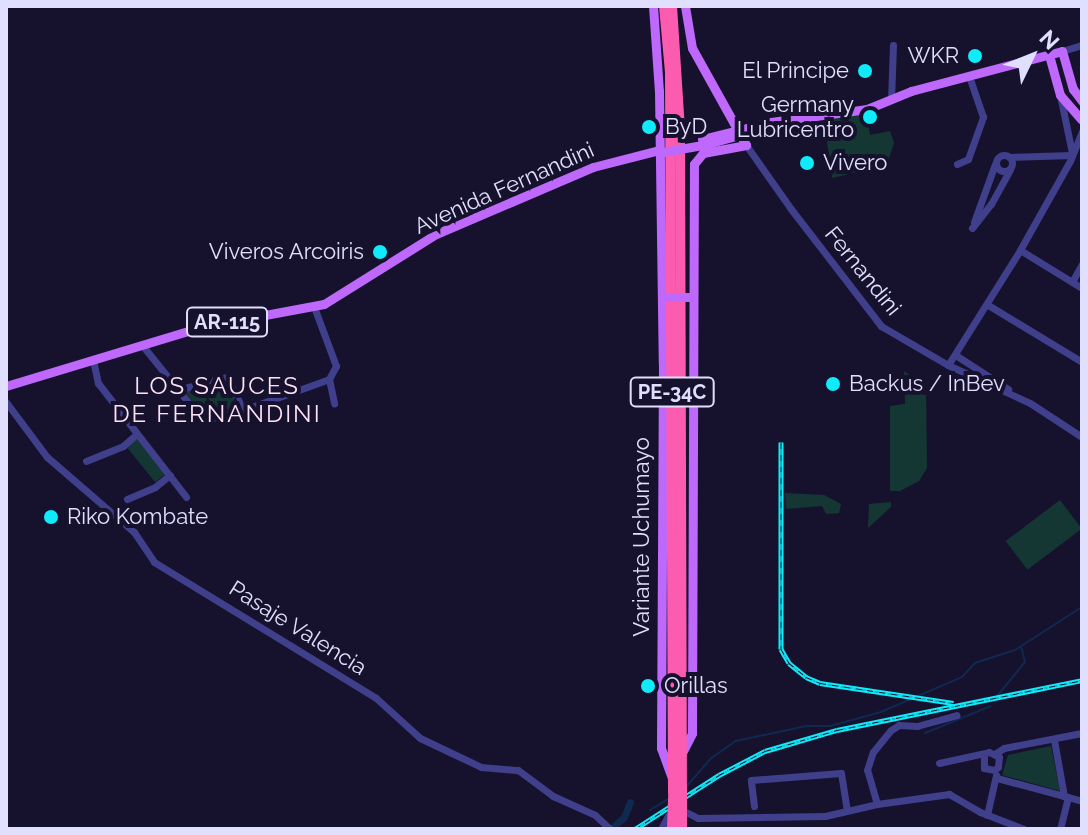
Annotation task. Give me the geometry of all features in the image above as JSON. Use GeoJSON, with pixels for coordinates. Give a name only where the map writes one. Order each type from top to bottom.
{"type":"FeatureCollection","features":[{"type":"Feature","properties":{"kind":"highway","name":"Variante Uchumayo"},"geometry":{"type":"LineString","coordinates":[[664,6],[670,72],[672,778],[677,789],[682,829]]}},
{"type":"Feature","properties":{"kind":"highway","name":"Variante Uchumayo"},"geometry":{"type":"LineString","coordinates":[[665,828],[677,789],[682,753],[680,131],[672,6]]}},
{"type":"Feature","properties":{"kind":"main road","name":"Variante Uchumayo"},"geometry":{"type":"LineString","coordinates":[[653,6],[662,149],[665,295],[661,748],[672,778]]}},
{"type":"Feature","properties":{"kind":"main road"},"geometry":{"type":"LineString","coordinates":[[685,6],[692,48],[742,138],[755,126],[867,109],[969,76],[1062,51],[1073,89],[1082,101]]}},
{"type":"Feature","properties":{"kind":"main road"},"geometry":{"type":"LineString","coordinates":[[1049,55],[1060,95],[1082,120]]}},
{"type":"Feature","properties":{"kind":"main road","name":"Variante Uchumayo"},"geometry":{"type":"LineString","coordinates":[[682,753],[692,733],[695,160],[703,153],[742,138]]}},
{"type":"Feature","properties":{"kind":"main road","name":"Avenida Fernandini"},"geometry":{"type":"LineString","coordinates":[[6,386],[201,327],[314,307],[333,300],[436,234],[593,167],[662,149],[742,138]]}},
{"type":"Feature","properties":{"kind":"main road"},"geometry":{"type":"LineString","coordinates":[[665,295],[693,294]]}},
{"type":"Feature","properties":{"kind":"street"},"geometry":{"type":"LineString","coordinates":[[891,100],[893,45]]}},
{"type":"Feature","properties":{"kind":"street"},"geometry":{"type":"LineString","coordinates":[[1062,51],[1082,45]]}},
{"type":"Feature","properties":{"kind":"street"},"geometry":{"type":"LineString","coordinates":[[957,164],[968,159],[983,117],[969,76]]}},
{"type":"Feature","properties":{"kind":"street"},"geometry":{"type":"LineString","coordinates":[[1060,95],[1072,155]]}},
{"type":"Feature","properties":{"kind":"street"},"geometry":{"type":"LineString","coordinates":[[948,365],[957,356],[1020,250],[1082,131]]}},
{"type":"Feature","properties":{"kind":"street","name":"Fernandini"},"geometry":{"type":"LineString","coordinates":[[742,138],[791,209],[881,326],[948,365],[1030,403],[1082,437]]}},
{"type":"Feature","properties":{"kind":"street"},"geometry":{"type":"LineString","coordinates":[[1009,157],[1010,170],[991,204],[972,228],[998,157],[1072,155]]}},
{"type":"Feature","properties":{"kind":"street"},"geometry":{"type":"LineString","coordinates":[[995,164],[1002,172],[1010,170]]}},
{"type":"Feature","properties":{"kind":"street"},"geometry":{"type":"LineString","coordinates":[[1020,250],[1082,288]]}},
{"type":"Feature","properties":{"kind":"street"},"geometry":{"type":"LineString","coordinates":[[1072,282],[1082,264]]}},
{"type":"Feature","properties":{"kind":"street"},"geometry":{"type":"LineString","coordinates":[[988,305],[1082,362]]}},
{"type":"Feature","properties":{"kind":"street"},"geometry":{"type":"LineString","coordinates":[[314,307],[336,366],[329,379],[334,403]]}},
{"type":"Feature","properties":{"kind":"street"},"geometry":{"type":"LineString","coordinates":[[142,345],[203,419],[243,410],[329,379]]}},
{"type":"Feature","properties":{"kind":"street"},"geometry":{"type":"LineString","coordinates":[[957,356],[1030,403]]}},
{"type":"Feature","properties":{"kind":"street"},"geometry":{"type":"LineString","coordinates":[[93,360],[98,383],[186,497]]}},
{"type":"Feature","properties":{"kind":"street"},"geometry":{"type":"LineString","coordinates":[[177,390],[227,377],[243,410]]}},
{"type":"Feature","properties":{"kind":"street","name":"Pasaje Valencia"},"geometry":{"type":"LineString","coordinates":[[6,402],[47,457],[134,532],[154,562],[376,698],[420,738],[481,767],[518,770],[553,796],[595,815],[610,829]]}},
{"type":"Feature","properties":{"kind":"street"},"geometry":{"type":"LineString","coordinates":[[86,461],[123,446],[137,434]]}},
{"type":"Feature","properties":{"kind":"street"},"geometry":{"type":"LineString","coordinates":[[127,499],[155,487],[170,475]]}},
{"type":"Feature","properties":{"kind":"street"},"geometry":{"type":"LineString","coordinates":[[877,804],[867,770],[873,752],[891,730],[899,725],[917,726],[957,715]]}},
{"type":"Feature","properties":{"kind":"street"},"geometry":{"type":"LineString","coordinates":[[939,763],[1082,733]]}},
{"type":"Feature","properties":{"kind":"street"},"geometry":{"type":"LineString","coordinates":[[1054,740],[1066,797],[1060,829]]}},
{"type":"Feature","properties":{"kind":"street"},"geometry":{"type":"LineString","coordinates":[[987,815],[1000,762],[996,753]]}},
{"type":"Feature","properties":{"kind":"street"},"geometry":{"type":"LineString","coordinates":[[984,755],[982,764],[996,774],[1082,801]]}},
{"type":"Feature","properties":{"kind":"street"},"geometry":{"type":"LineString","coordinates":[[754,806],[751,780],[841,773],[847,811]]}},
{"type":"Feature","properties":{"kind":"street"},"geometry":{"type":"LineString","coordinates":[[665,828],[668,816],[682,810],[698,818],[825,816],[877,804],[949,794],[987,815],[1024,829]]}},
{"type":"Feature","properties":{"kind":"green space"},"geometry":{"type":"Polygon","coordinates":[[[866,112],[870,135],[890,131],[894,143],[888,161],[883,166],[832,178],[824,120],[866,112]]]}},
{"type":"Feature","properties":{"kind":"green space"},"geometry":{"type":"Polygon","coordinates":[[[904,371],[926,387],[927,468],[919,481],[900,491],[890,491],[890,406],[905,404],[904,371]]]}},
{"type":"Feature","properties":{"kind":"green space"},"geometry":{"type":"Polygon","coordinates":[[[226,380],[238,407],[204,417],[186,393],[187,390],[226,380]]]}},
{"type":"Feature","properties":{"kind":"green space"},"geometry":{"type":"Polygon","coordinates":[[[137,439],[165,474],[155,482],[127,447],[137,439]]]}},
{"type":"Feature","properties":{"kind":"green space"},"geometry":{"type":"Polygon","coordinates":[[[785,493],[824,495],[841,504],[839,513],[826,514],[822,506],[786,509],[785,493]]]}},
{"type":"Feature","properties":{"kind":"green space"},"geometry":{"type":"Polygon","coordinates":[[[1060,500],[1082,529],[1027,570],[1006,541],[1060,500]]]}},
{"type":"Feature","properties":{"kind":"green space"},"geometry":{"type":"Polygon","coordinates":[[[891,502],[891,507],[868,528],[869,504],[891,502]]]}},
{"type":"Feature","properties":{"kind":"green space"},"geometry":{"type":"Polygon","coordinates":[[[1051,746],[1060,791],[1002,775],[1008,755],[1051,746]]]}},
{"type":"Feature","properties":{"kind":"waterway"},"geometry":{"type":"LineString","coordinates":[[686,787],[710,759],[736,741],[806,726],[830,726],[881,712],[962,677],[975,663],[1015,650],[1082,607]]}},
{"type":"Feature","properties":{"kind":"waterway"},"geometry":{"type":"LineString","coordinates":[[998,695],[1025,662],[1021,646]]}},
{"type":"Feature","properties":{"kind":"waterway"},"geometry":{"type":"LineString","coordinates":[[925,733],[991,706]]}},
{"type":"Feature","properties":{"kind":"waterway"},"geometry":{"type":"LineString","coordinates":[[650,810],[668,799]]}},
{"type":"Feature","properties":{"kind":"waterway"},"geometry":{"type":"LineString","coordinates":[[614,826],[624,817],[630,802]]}},
{"type":"Feature","properties":{"kind":"railway"},"geometry":{"type":"LineString","coordinates":[[781,442],[781,649],[789,663],[806,677],[820,683],[954,703]]}},
{"type":"Feature","properties":{"kind":"railway"},"geometry":{"type":"LineString","coordinates":[[635,829],[719,775],[765,751],[837,730],[1082,680]]}},
{"type":"Feature","properties":{"kind":"place","name":"WKR"},"geometry":{"type":"Point","coordinates":[975,56]}},
{"type":"Feature","properties":{"kind":"place","name":"El Principe"},"geometry":{"type":"Point","coordinates":[865,71]}},
{"type":"Feature","properties":{"kind":"place","name":"Germany Lubricentro"},"geometry":{"type":"Point","coordinates":[870,117]}},
{"type":"Feature","properties":{"kind":"place","name":"ByD"},"geometry":{"type":"Point","coordinates":[649,127]}},
{"type":"Feature","properties":{"kind":"place","name":"Vivero"},"geometry":{"type":"Point","coordinates":[807,163]}},
{"type":"Feature","properties":{"kind":"place","name":"Viveros Arcoiris"},"geometry":{"type":"Point","coordinates":[380,252]}},
{"type":"Feature","properties":{"kind":"place","name":"Backus / InBev"},"geometry":{"type":"Point","coordinates":[833,384]}},
{"type":"Feature","properties":{"kind":"place","name":"Riko Kombate"},"geometry":{"type":"Point","coordinates":[51,517]}},
{"type":"Feature","properties":{"kind":"place","name":"Orillas"},"geometry":{"type":"Point","coordinates":[648,686]}},
{"type":"Feature","properties":{"kind":"district","name":"LOS SAUCES DE FERNANDINI"},"geometry":{"type":"Point","coordinates":[217,400]}}]}
